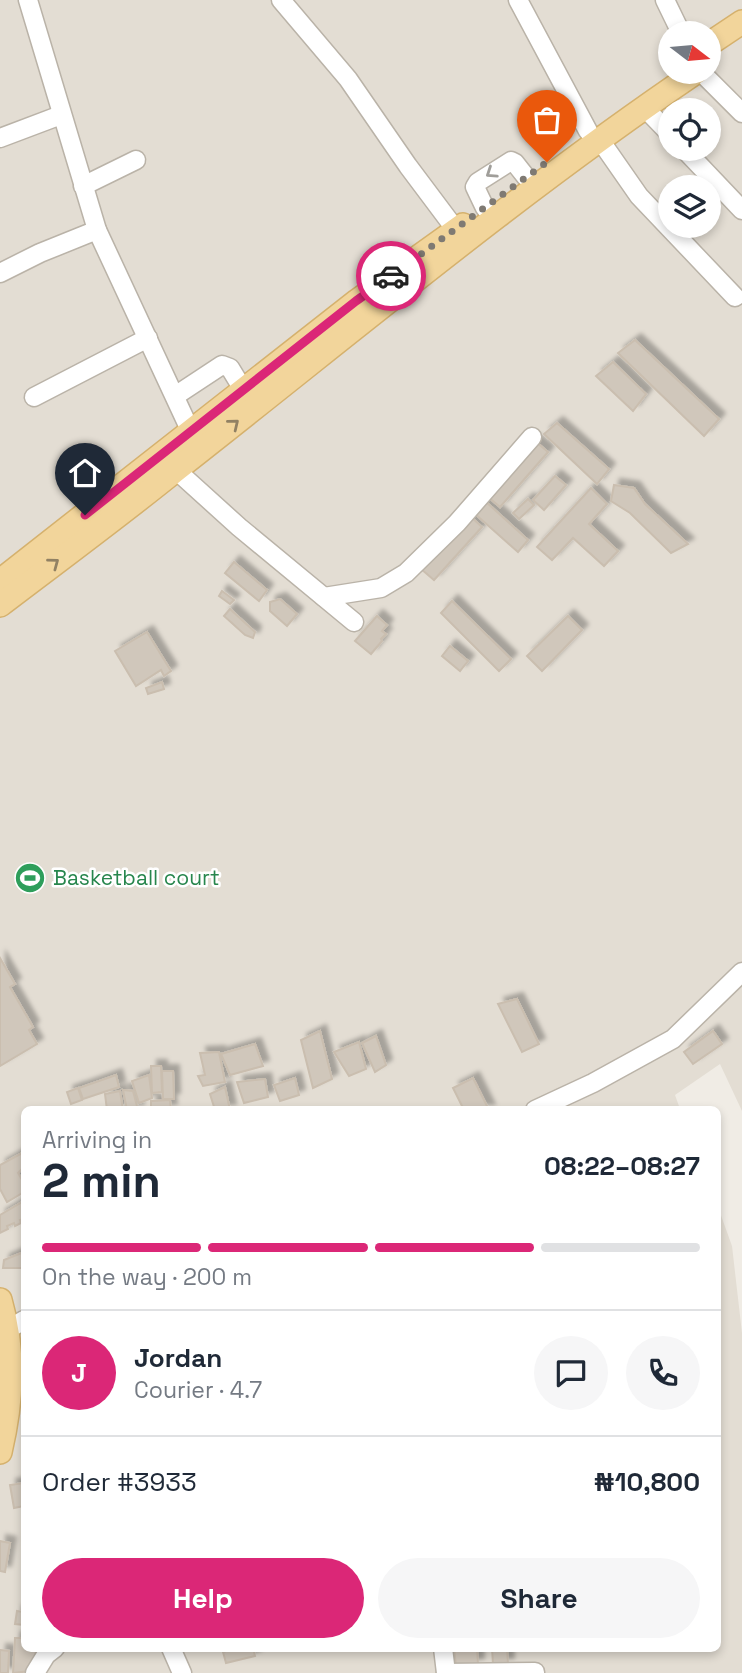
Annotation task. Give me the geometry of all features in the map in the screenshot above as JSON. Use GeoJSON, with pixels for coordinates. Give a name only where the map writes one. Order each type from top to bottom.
{"type":"FeatureCollection","features":[{"type":"Feature","properties":{"kind":"main road"},"geometry":{"type":"LineString","coordinates":[[721,36],[742,22]]}},
{"type":"Feature","properties":{"kind":"main road"},"geometry":{"type":"LineString","coordinates":[[721,55],[742,41]]}},
{"type":"Feature","properties":{"kind":"main road"},"geometry":{"type":"LineString","coordinates":[[0,581],[244,391],[362,309],[594,135],[658,81]]}},
{"type":"Feature","properties":{"kind":"main road"},"geometry":{"type":"LineString","coordinates":[[0,605],[176,470],[456,230],[526,177],[678,84]]}},
{"type":"Feature","properties":{"kind":"main road"},"geometry":{"type":"LineString","coordinates":[[0,1300],[17,1325],[18,1382],[0,1452]]}},
{"type":"Feature","properties":{"kind":"street"},"geometry":{"type":"LineString","coordinates":[[28,0],[97,230],[191,432]]}},
{"type":"Feature","properties":{"kind":"street"},"geometry":{"type":"LineString","coordinates":[[281,0],[348,79],[456,230]]}},
{"type":"Feature","properties":{"kind":"street"},"geometry":{"type":"LineString","coordinates":[[518,0],[594,135],[639,197],[735,296]]}},
{"type":"Feature","properties":{"kind":"street"},"geometry":{"type":"LineString","coordinates":[[665,0],[675,21]]}},
{"type":"Feature","properties":{"kind":"street"},"geometry":{"type":"LineString","coordinates":[[713,84],[742,113]]}},
{"type":"Feature","properties":{"kind":"street"},"geometry":{"type":"LineString","coordinates":[[644,107],[658,122]]}},
{"type":"Feature","properties":{"kind":"street"},"geometry":{"type":"LineString","coordinates":[[0,138],[61,115]]}},
{"type":"Feature","properties":{"kind":"street"},"geometry":{"type":"LineString","coordinates":[[83,186],[136,160]]}},
{"type":"Feature","properties":{"kind":"street"},"geometry":{"type":"LineString","coordinates":[[696,161],[742,209]]}},
{"type":"Feature","properties":{"kind":"street"},"geometry":{"type":"LineString","coordinates":[[0,273],[97,230]]}},
{"type":"Feature","properties":{"kind":"street"},"geometry":{"type":"LineString","coordinates":[[34,397],[148,338]]}},
{"type":"Feature","properties":{"kind":"street"},"geometry":{"type":"LineString","coordinates":[[175,396],[222,365],[230,368],[244,391]]}},
{"type":"Feature","properties":{"kind":"street"},"geometry":{"type":"LineString","coordinates":[[324,597],[381,588],[406,573],[457,523],[532,437]]}},
{"type":"Feature","properties":{"kind":"street"},"geometry":{"type":"LineString","coordinates":[[176,470],[239,527],[354,622]]}},
{"type":"Feature","properties":{"kind":"street"},"geometry":{"type":"LineString","coordinates":[[546,1106],[673,1040],[742,972]]}},
{"type":"Feature","properties":{"kind":"street"},"geometry":{"type":"LineString","coordinates":[[35,1673],[50,1652]]}},
{"type":"Feature","properties":{"kind":"street"},"geometry":{"type":"LineString","coordinates":[[173,1652],[182,1673]]}},
{"type":"Feature","properties":{"kind":"street"},"geometry":{"type":"LineString","coordinates":[[443,1652],[446,1673],[535,1671]]}},
{"type":"Feature","properties":{"kind":"shaded area"},"geometry":{"type":"Polygon","coordinates":[[[0,0],[742,0],[742,1111],[720,1064],[675,1095],[679,1106],[21,1106],[21,1652],[721,1652],[721,1215],[732,1246],[742,1333],[742,1673],[0,1673],[0,0]]]}},
{"type":"Feature","properties":{"kind":"building"},"geometry":{"type":"Polygon","coordinates":[[[635,340],[719,419],[704,436],[618,353],[635,340]]]}},
{"type":"Feature","properties":{"kind":"building"},"geometry":{"type":"Polygon","coordinates":[[[613,362],[646,394],[633,411],[596,376],[613,362]]]}},
{"type":"Feature","properties":{"kind":"building"},"geometry":{"type":"Polygon","coordinates":[[[557,423],[609,469],[597,484],[544,434],[557,423]]]}},
{"type":"Feature","properties":{"kind":"building"},"geometry":{"type":"Polygon","coordinates":[[[535,441],[548,452],[500,507],[487,496],[535,441]]]}},
{"type":"Feature","properties":{"kind":"building"},"geometry":{"type":"Polygon","coordinates":[[[555,476],[566,485],[544,510],[533,500],[555,476]]]}},
{"type":"Feature","properties":{"kind":"building"},"geometry":{"type":"Polygon","coordinates":[[[614,485],[634,488],[645,504],[688,544],[671,553],[630,513],[611,501],[614,485]]]}},
{"type":"Feature","properties":{"kind":"building"},"geometry":{"type":"Polygon","coordinates":[[[591,488],[607,504],[589,524],[618,551],[604,566],[573,538],[552,560],[537,547],[591,488]]]}},
{"type":"Feature","properties":{"kind":"building"},"geometry":{"type":"Polygon","coordinates":[[[528,499],[534,505],[519,519],[513,513],[528,499]]]}},
{"type":"Feature","properties":{"kind":"building"},"geometry":{"type":"Polygon","coordinates":[[[485,501],[528,540],[518,552],[474,513],[485,501]]]}},
{"type":"Feature","properties":{"kind":"building"},"geometry":{"type":"Polygon","coordinates":[[[469,515],[482,527],[434,580],[421,569],[469,515]]]}},
{"type":"Feature","properties":{"kind":"building"},"geometry":{"type":"Polygon","coordinates":[[[234,562],[267,590],[259,601],[225,573],[234,562]]]}},
{"type":"Feature","properties":{"kind":"building"},"geometry":{"type":"Polygon","coordinates":[[[222,591],[234,600],[230,604],[219,596],[222,591]]]}},
{"type":"Feature","properties":{"kind":"building"},"geometry":{"type":"Polygon","coordinates":[[[280,599],[297,614],[287,626],[270,611],[270,602],[280,599]]]}},
{"type":"Feature","properties":{"kind":"building"},"geometry":{"type":"Polygon","coordinates":[[[452,601],[511,659],[499,671],[441,613],[452,601]]]}},
{"type":"Feature","properties":{"kind":"building"},"geometry":{"type":"Polygon","coordinates":[[[230,609],[255,632],[253,638],[245,635],[224,616],[230,609]]]}},
{"type":"Feature","properties":{"kind":"building"},"geometry":{"type":"Polygon","coordinates":[[[377,616],[387,625],[382,631],[386,634],[371,654],[355,641],[377,616]]]}},
{"type":"Feature","properties":{"kind":"building"},"geometry":{"type":"Polygon","coordinates":[[[568,616],[582,630],[542,671],[527,656],[568,616]]]}},
{"type":"Feature","properties":{"kind":"building"},"geometry":{"type":"Polygon","coordinates":[[[147,632],[171,671],[164,676],[161,670],[136,686],[115,651],[147,632]]]}},
{"type":"Feature","properties":{"kind":"building"},"geometry":{"type":"Polygon","coordinates":[[[450,646],[468,661],[460,671],[442,656],[450,646]]]}},
{"type":"Feature","properties":{"kind":"building"},"geometry":{"type":"Polygon","coordinates":[[[162,682],[164,689],[148,694],[146,688],[162,682]]]}},
{"type":"Feature","properties":{"kind":"building"},"geometry":{"type":"Polygon","coordinates":[[[0,958],[15,984],[10,987],[33,1027],[29,1030],[37,1044],[0,1066],[0,958]]]}},
{"type":"Feature","properties":{"kind":"building"},"geometry":{"type":"Polygon","coordinates":[[[517,999],[539,1044],[522,1052],[498,1004],[517,999]]]}},
{"type":"Feature","properties":{"kind":"building"},"geometry":{"type":"Polygon","coordinates":[[[320,1031],[332,1079],[313,1088],[301,1040],[320,1031]]]}},
{"type":"Feature","properties":{"kind":"building"},"geometry":{"type":"Polygon","coordinates":[[[713,1031],[722,1044],[693,1064],[684,1052],[713,1031]]]}},
{"type":"Feature","properties":{"kind":"building"},"geometry":{"type":"Polygon","coordinates":[[[376,1036],[386,1065],[375,1072],[362,1043],[376,1036]]]}},
{"type":"Feature","properties":{"kind":"building"},"geometry":{"type":"Polygon","coordinates":[[[359,1042],[366,1069],[349,1076],[334,1052],[359,1042]]]}},
{"type":"Feature","properties":{"kind":"building"},"geometry":{"type":"Polygon","coordinates":[[[255,1044],[263,1066],[230,1075],[221,1054],[255,1044]]]}},
{"type":"Feature","properties":{"kind":"building"},"geometry":{"type":"Polygon","coordinates":[[[219,1052],[225,1082],[203,1086],[198,1076],[205,1075],[200,1053],[219,1052]]]}},
{"type":"Feature","properties":{"kind":"building"},"geometry":{"type":"Polygon","coordinates":[[[151,1066],[161,1066],[162,1092],[152,1093],[151,1066]]]}},
{"type":"Feature","properties":{"kind":"building"},"geometry":{"type":"Polygon","coordinates":[[[162,1071],[173,1071],[174,1099],[163,1099],[162,1071]]]}},
{"type":"Feature","properties":{"kind":"building"},"geometry":{"type":"Polygon","coordinates":[[[116,1075],[119,1087],[83,1099],[79,1088],[116,1075]]]}},
{"type":"Feature","properties":{"kind":"building"},"geometry":{"type":"Polygon","coordinates":[[[149,1075],[152,1098],[139,1103],[132,1081],[149,1075]]]}},
{"type":"Feature","properties":{"kind":"building"},"geometry":{"type":"Polygon","coordinates":[[[295,1078],[299,1095],[280,1101],[274,1085],[295,1078]]]}},
{"type":"Feature","properties":{"kind":"building"},"geometry":{"type":"Polygon","coordinates":[[[473,1078],[487,1106],[462,1106],[453,1088],[473,1078]]]}},
{"type":"Feature","properties":{"kind":"building"},"geometry":{"type":"Polygon","coordinates":[[[265,1079],[268,1097],[244,1103],[237,1082],[265,1079]]]}},
{"type":"Feature","properties":{"kind":"building"},"geometry":{"type":"Polygon","coordinates":[[[225,1087],[229,1106],[214,1106],[210,1094],[225,1087]]]}},
{"type":"Feature","properties":{"kind":"building"},"geometry":{"type":"Polygon","coordinates":[[[78,1088],[82,1100],[71,1104],[67,1092],[78,1088]]]}},
{"type":"Feature","properties":{"kind":"building"},"geometry":{"type":"Polygon","coordinates":[[[123,1090],[133,1091],[137,1106],[126,1106],[123,1090]]]}},
{"type":"Feature","properties":{"kind":"building"},"geometry":{"type":"Polygon","coordinates":[[[120,1091],[122,1106],[106,1106],[105,1094],[120,1091]]]}},
{"type":"Feature","properties":{"kind":"building"},"geometry":{"type":"Polygon","coordinates":[[[170,1100],[171,1106],[151,1106],[151,1101],[170,1100]]]}},
{"type":"Feature","properties":{"kind":"building"},"geometry":{"type":"Polygon","coordinates":[[[21,1154],[21,1170],[18,1173],[21,1178],[21,1194],[7,1202],[0,1189],[0,1165],[21,1154]]]}},
{"type":"Feature","properties":{"kind":"building"},"geometry":{"type":"Polygon","coordinates":[[[21,1203],[21,1223],[7,1226],[8,1229],[0,1233],[0,1215],[21,1203]]]}},
{"type":"Feature","properties":{"kind":"building"},"geometry":{"type":"Polygon","coordinates":[[[21,1253],[21,1268],[3,1268],[4,1260],[21,1253]]]}},
{"type":"Feature","properties":{"kind":"building"},"geometry":{"type":"Polygon","coordinates":[[[21,1483],[21,1507],[14,1508],[10,1485],[21,1483]]]}},
{"type":"Feature","properties":{"kind":"building"},"geometry":{"type":"Polygon","coordinates":[[[0,1541],[10,1543],[5,1572],[0,1571],[0,1541]]]}},
{"type":"Feature","properties":{"kind":"building"},"geometry":{"type":"Polygon","coordinates":[[[17,1611],[21,1612],[21,1625],[15,1624],[17,1611]]]}},
{"type":"Feature","properties":{"kind":"building"},"geometry":{"type":"Polygon","coordinates":[[[15,1638],[21,1638],[21,1652],[36,1652],[35,1663],[30,1671],[13,1673],[15,1638]]]}},
{"type":"Feature","properties":{"kind":"building"},"geometry":{"type":"Polygon","coordinates":[[[0,1650],[9,1651],[8,1673],[0,1673],[0,1650]]]}},
{"type":"Feature","properties":{"kind":"building"},"geometry":{"type":"Polygon","coordinates":[[[223,1652],[254,1652],[255,1656],[226,1663],[223,1652]]]}},
{"type":"Feature","properties":{"kind":"building"},"geometry":{"type":"Polygon","coordinates":[[[454,1652],[477,1652],[478,1664],[456,1666],[454,1652]]]}},
{"type":"Feature","properties":{"kind":"building"},"geometry":{"type":"Polygon","coordinates":[[[492,1652],[507,1652],[508,1664],[493,1664],[492,1652]]]}},
{"type":"Feature","properties":{"kind":"way so far"},"geometry":{"type":"LineString","coordinates":[[391,276],[547,162]]}},
{"type":"Feature","properties":{"kind":"place","name":"Basketball court"},"geometry":{"type":"Point","coordinates":[30,878]}},
{"type":"Feature","properties":{"kind":"route"},"geometry":{"type":"LineString","coordinates":[[85,515],[391,276]]}}]}
